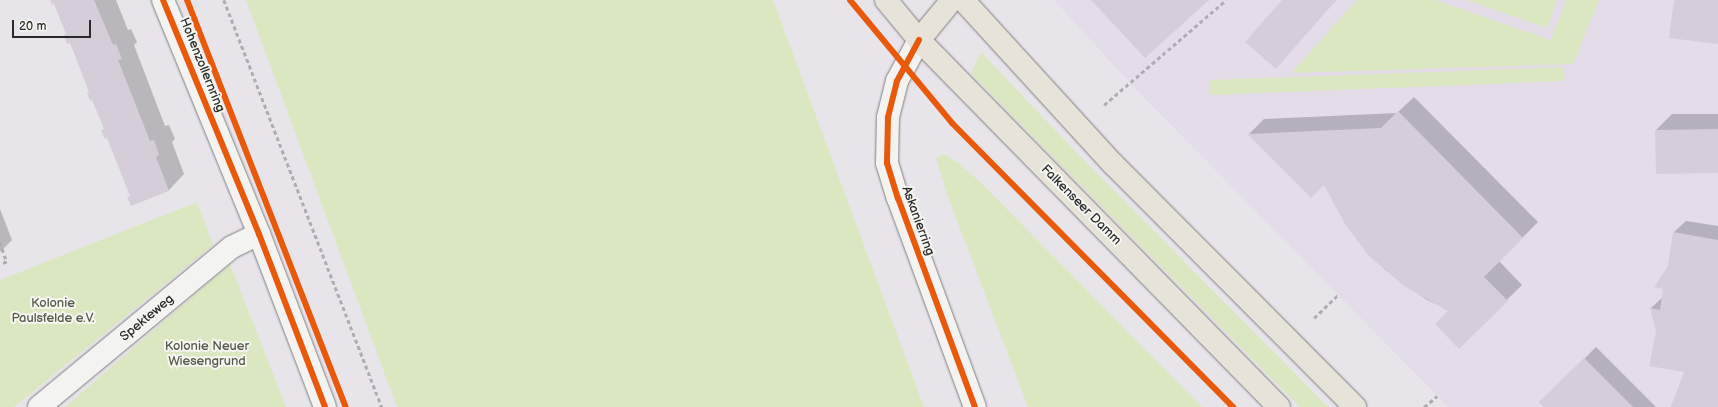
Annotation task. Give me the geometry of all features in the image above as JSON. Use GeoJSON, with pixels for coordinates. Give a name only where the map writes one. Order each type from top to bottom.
{"type":"FeatureCollection","features":[{"type":"Feature","properties":{"kind":"main road","name":"Falkenseer Damm"},"geometry":{"type":"LineString","coordinates":[[886,0],[919,40],[1279,407]]}},
{"type":"Feature","properties":{"kind":"main road"},"geometry":{"type":"LineString","coordinates":[[919,40],[952,0]]}},
{"type":"Feature","properties":{"kind":"main road"},"geometry":{"type":"LineString","coordinates":[[963,0],[1113,164],[1355,407]]}},
{"type":"Feature","properties":{"kind":"street","name":"Hohenzollernring"},"geometry":{"type":"LineString","coordinates":[[163,0],[259,234],[325,407]]}},
{"type":"Feature","properties":{"kind":"street","name":"Askanierring"},"geometry":{"type":"LineString","coordinates":[[919,40],[897,81],[888,118],[887,163],[898,198],[975,407]]}},
{"type":"Feature","properties":{"kind":"street","name":"Spekteweg"},"geometry":{"type":"LineString","coordinates":[[39,407],[232,248],[259,234]]}},
{"type":"Feature","properties":{"kind":"path"},"geometry":{"type":"LineString","coordinates":[[224,0],[382,407]]}},
{"type":"Feature","properties":{"kind":"path"},"geometry":{"type":"LineString","coordinates":[[1104,105],[1226,0]]}},
{"type":"Feature","properties":{"kind":"path"},"geometry":{"type":"LineString","coordinates":[[0,242],[7,262],[0,264]]}},
{"type":"Feature","properties":{"kind":"path"},"geometry":{"type":"LineString","coordinates":[[1314,318],[1338,295]]}},
{"type":"Feature","properties":{"kind":"path"},"geometry":{"type":"LineString","coordinates":[[1424,407],[1437,396]]}},
{"type":"Feature","properties":{"kind":"shaded area"},"geometry":{"type":"Polygon","coordinates":[[[1054,0],[1718,0],[1718,407],[1448,407],[1128,81],[1054,0]]]}},
{"type":"Feature","properties":{"kind":"green space"},"geometry":{"type":"Polygon","coordinates":[[[246,0],[773,0],[924,407],[397,407],[246,0]]]}},
{"type":"Feature","properties":{"kind":"green space"},"geometry":{"type":"Polygon","coordinates":[[[1357,0],[1435,0],[1551,40],[1566,0],[1599,0],[1573,64],[1291,73],[1357,0]]]}},
{"type":"Feature","properties":{"kind":"green space"},"geometry":{"type":"Polygon","coordinates":[[[1466,0],[1557,0],[1547,28],[1466,0]]]}},
{"type":"Feature","properties":{"kind":"green space"},"geometry":{"type":"Polygon","coordinates":[[[981,52],[1073,149],[1328,407],[1300,407],[1057,161],[971,73],[981,52]]]}},
{"type":"Feature","properties":{"kind":"green space"},"geometry":{"type":"Polygon","coordinates":[[[1564,67],[1564,81],[1210,95],[1209,80],[1564,67]]]}},
{"type":"Feature","properties":{"kind":"green space"},"geometry":{"type":"Polygon","coordinates":[[[943,154],[957,162],[979,181],[1202,407],[1028,407],[948,197],[936,158],[943,154]]]}},
{"type":"Feature","properties":{"kind":"green space","name":"Kolonie Paulsfelde e.V."},"geometry":{"type":"Polygon","coordinates":[[[197,202],[213,245],[14,407],[0,407],[0,280],[197,202]]]}},
{"type":"Feature","properties":{"kind":"green space","name":"Kolonie Neuer Wiesengrund"},"geometry":{"type":"Polygon","coordinates":[[[230,264],[286,407],[65,407],[230,264]]]}},
{"type":"Feature","properties":{"kind":"building"},"geometry":{"type":"Polygon","coordinates":[[[50,0],[94,0],[113,45],[116,44],[122,59],[118,60],[150,141],[154,140],[159,155],[156,157],[169,191],[131,206],[127,197],[130,196],[107,138],[105,139],[101,130],[104,129],[92,100],[90,101],[87,93],[89,92],[70,43],[67,44],[64,35],[66,34],[54,4],[52,5],[50,0]]]}},
{"type":"Feature","properties":{"kind":"building"},"geometry":{"type":"Polygon","coordinates":[[[1091,0],[1209,0],[1145,58],[1091,0]]]}},
{"type":"Feature","properties":{"kind":"building"},"geometry":{"type":"Polygon","coordinates":[[[1282,0],[1336,0],[1276,69],[1245,42],[1282,0]]]}},
{"type":"Feature","properties":{"kind":"building"},"geometry":{"type":"Polygon","coordinates":[[[1674,0],[1718,0],[1718,44],[1669,38],[1674,0]]]}},
{"type":"Feature","properties":{"kind":"building"},"geometry":{"type":"Polygon","coordinates":[[[1398,111],[1523,238],[1484,277],[1508,301],[1459,349],[1435,324],[1448,311],[1404,286],[1368,255],[1345,224],[1324,185],[1311,198],[1247,134],[1381,128],[1398,111]]]}},
{"type":"Feature","properties":{"kind":"building"},"geometry":{"type":"Polygon","coordinates":[[[1718,129],[1718,173],[1656,174],[1655,130],[1718,129]]]}},
{"type":"Feature","properties":{"kind":"building"},"geometry":{"type":"Polygon","coordinates":[[[1673,232],[1718,240],[1718,407],[1671,407],[1684,372],[1649,366],[1656,331],[1650,308],[1660,310],[1663,289],[1654,287],[1668,266],[1673,232]]]}},
{"type":"Feature","properties":{"kind":"building"},"geometry":{"type":"Polygon","coordinates":[[[1584,358],[1633,407],[1544,407],[1539,402],[1584,358]]]}},
{"type":"Feature","properties":{"kind":"cycle path"},"geometry":{"type":"LineString","coordinates":[[163,0],[259,234],[325,407]]}},
{"type":"Feature","properties":{"kind":"cycle path"},"geometry":{"type":"LineString","coordinates":[[187,0],[346,407]]}},
{"type":"Feature","properties":{"kind":"cycle path"},"geometry":{"type":"LineString","coordinates":[[850,0],[952,123],[1233,407]]}},
{"type":"Feature","properties":{"kind":"cycle path"},"geometry":{"type":"LineString","coordinates":[[919,40],[897,81],[888,118],[887,163],[898,198],[975,407]]}}]}
